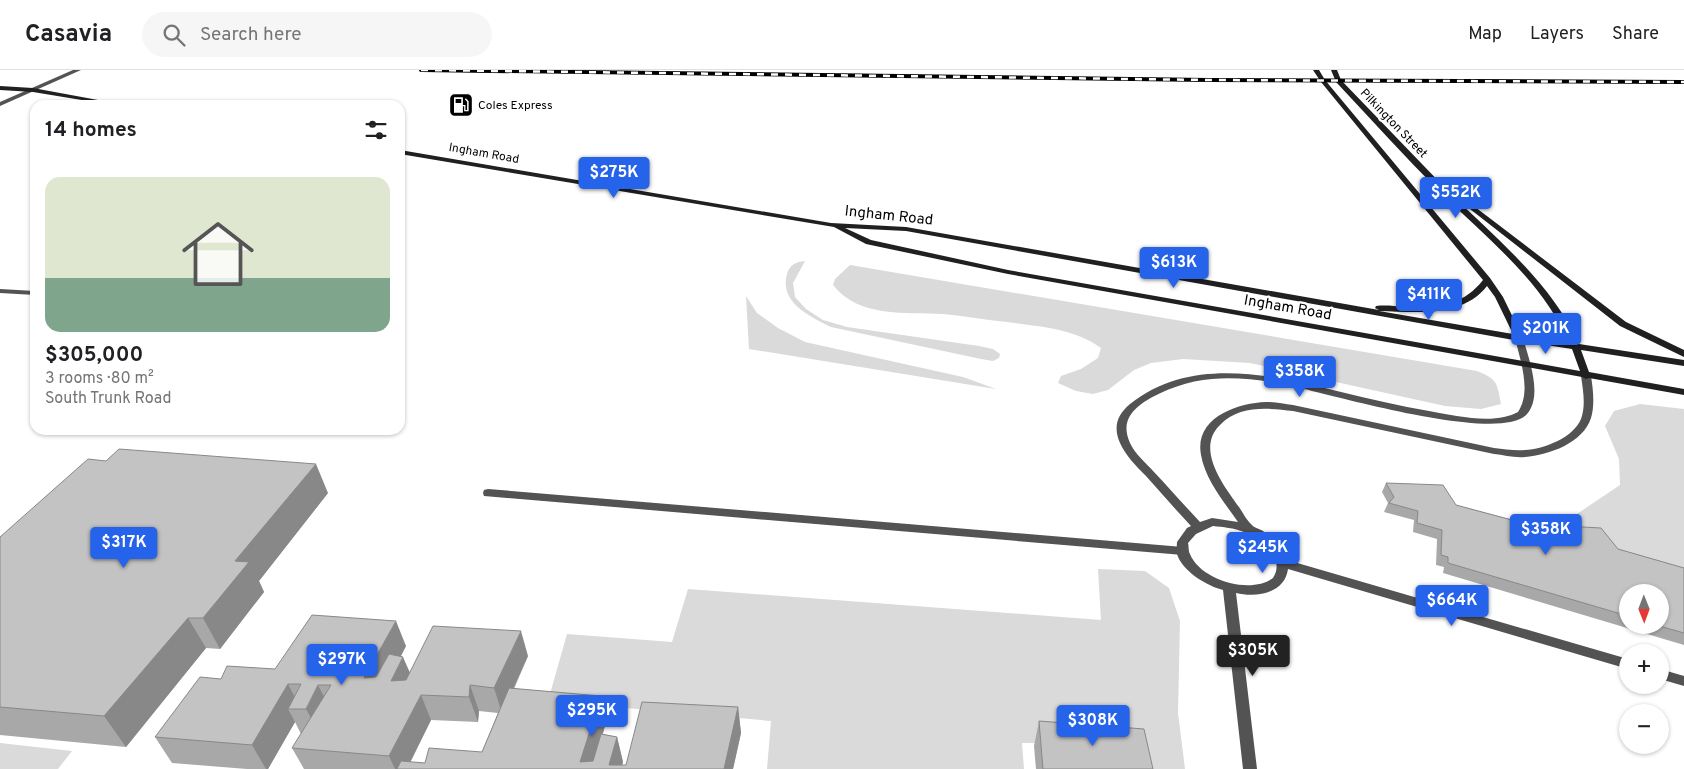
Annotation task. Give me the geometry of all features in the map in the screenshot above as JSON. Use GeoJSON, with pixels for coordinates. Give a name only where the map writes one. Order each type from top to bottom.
{"type":"FeatureCollection","features":[{"type":"Feature","properties":{"kind":"main road","name":"Pilkington Street"},"geometry":{"type":"LineString","coordinates":[[1316,70],[1323,81],[1487,280],[1499,297],[1519,338]]}},
{"type":"Feature","properties":{"kind":"main road","name":"Pilkington Street"},"geometry":{"type":"LineString","coordinates":[[1334,70],[1338,81],[1416,164],[1533,279],[1561,315],[1578,348],[1586,376]]}},
{"type":"Feature","properties":{"kind":"main road"},"geometry":{"type":"LineString","coordinates":[[0,88],[33,90],[92,100]]}},
{"type":"Feature","properties":{"kind":"main road","name":"Ingham Road"},"geometry":{"type":"LineString","coordinates":[[405,153],[831,225],[906,229],[1519,338],[1684,363]]}},
{"type":"Feature","properties":{"kind":"main road"},"geometry":{"type":"LineString","coordinates":[[1416,164],[1623,324],[1684,354]]}},
{"type":"Feature","properties":{"kind":"main road","name":"Ingham Road"},"geometry":{"type":"LineString","coordinates":[[831,225],[869,242],[1008,272],[1684,392]]}},
{"type":"Feature","properties":{"kind":"main road"},"geometry":{"type":"LineString","coordinates":[[1348,308],[1442,308],[1458,304],[1471,297],[1481,290],[1487,280]]}},
{"type":"Feature","properties":{"kind":"street"},"geometry":{"type":"LineString","coordinates":[[0,104],[78,70]]}},
{"type":"Feature","properties":{"kind":"street"},"geometry":{"type":"LineString","coordinates":[[0,291],[30,293]]}},
{"type":"Feature","properties":{"kind":"street","name":"Pilkington Street"},"geometry":{"type":"LineString","coordinates":[[1197,526],[1129,451],[1123,440],[1120,427],[1123,414],[1153,393],[1173,384],[1200,378],[1220,376],[1254,377],[1286,382],[1468,421],[1495,422],[1509,420],[1521,415],[1529,400],[1527,365],[1519,338]]}},
{"type":"Feature","properties":{"kind":"street"},"geometry":{"type":"LineString","coordinates":[[1249,529],[1219,484],[1206,458],[1204,439],[1208,430],[1220,418],[1242,409],[1259,406],[1293,408],[1494,451],[1527,453],[1550,447],[1573,435],[1586,421],[1589,407],[1586,376]]}},
{"type":"Feature","properties":{"kind":"street"},"geometry":{"type":"LineString","coordinates":[[488,493],[1182,551]]}},
{"type":"Feature","properties":{"kind":"street"},"geometry":{"type":"LineString","coordinates":[[1212,522],[1231,524],[1249,529],[1266,538],[1278,550],[1283,563],[1282,574],[1275,584],[1263,590],[1246,591],[1211,582],[1197,573],[1182,551],[1185,537],[1188,532],[1197,526],[1212,522]]}},
{"type":"Feature","properties":{"kind":"street"},"geometry":{"type":"LineString","coordinates":[[1283,563],[1619,661]]}},
{"type":"Feature","properties":{"kind":"street"},"geometry":{"type":"LineString","coordinates":[[1229,588],[1250,769]]}},
{"type":"Feature","properties":{"kind":"street"},"geometry":{"type":"LineString","coordinates":[[1669,677],[1684,681]]}},
{"type":"Feature","properties":{"kind":"shaded area"},"geometry":{"type":"Polygon","coordinates":[[[805,261],[793,283],[795,297],[806,309],[823,320],[847,327],[993,349],[1000,354],[999,358],[993,361],[981,359],[831,327],[805,313],[787,293],[788,271],[794,264],[805,261]]]}},
{"type":"Feature","properties":{"kind":"shaded area"},"geometry":{"type":"Polygon","coordinates":[[[850,265],[1477,371],[1489,376],[1495,382],[1501,404],[1481,409],[1445,406],[1250,363],[1183,359],[1151,363],[1134,370],[1108,390],[1093,394],[1076,391],[1058,383],[1061,376],[1081,369],[1098,358],[1101,348],[1090,341],[1068,332],[1044,327],[943,314],[898,313],[869,308],[844,296],[833,285],[835,279],[850,265]]]}},
{"type":"Feature","properties":{"kind":"shaded area"},"geometry":{"type":"Polygon","coordinates":[[[746,296],[757,313],[778,328],[805,342],[963,377],[996,389],[749,349],[746,296]]]}},
{"type":"Feature","properties":{"kind":"shaded area"},"geometry":{"type":"Polygon","coordinates":[[[1640,404],[1684,409],[1684,573],[1608,548],[1581,531],[1568,520],[1620,485],[1619,459],[1605,426],[1614,411],[1640,404]]]}},
{"type":"Feature","properties":{"kind":"shaded area"},"geometry":{"type":"Polygon","coordinates":[[[1098,569],[1145,571],[1169,588],[1180,621],[1178,713],[1185,769],[1143,769],[1102,744],[1022,743],[1024,769],[767,769],[771,721],[548,701],[567,634],[672,642],[688,589],[1101,620],[1098,569]]]}},
{"type":"Feature","properties":{"kind":"shaded area"},"geometry":{"type":"Polygon","coordinates":[[[0,743],[72,751],[58,769],[0,769],[0,743]]]}},
{"type":"Feature","properties":{"kind":"building"},"geometry":{"type":"Polygon","coordinates":[[[119,449],[316,464],[235,561],[249,562],[203,618],[188,618],[104,716],[0,707],[0,537],[88,459],[106,461],[119,449]]]}},
{"type":"Feature","properties":{"kind":"building"},"geometry":{"type":"Polygon","coordinates":[[[1386,483],[1443,485],[1456,505],[1549,530],[1546,525],[1601,528],[1618,549],[1684,568],[1684,633],[1669,629],[1669,584],[1619,584],[1619,613],[1448,563],[1448,557],[1441,555],[1442,530],[1417,523],[1418,511],[1389,503],[1394,497],[1386,483]]]}},
{"type":"Feature","properties":{"kind":"building"},"geometry":{"type":"Polygon","coordinates":[[[312,615],[396,621],[364,678],[376,677],[389,654],[403,657],[391,681],[406,680],[433,626],[521,631],[494,688],[470,685],[469,697],[421,695],[389,756],[292,748],[331,685],[318,685],[306,709],[288,709],[301,684],[288,684],[252,745],[155,737],[200,677],[221,679],[227,666],[275,669],[312,615]]]}},
{"type":"Feature","properties":{"kind":"building"},"geometry":{"type":"Polygon","coordinates":[[[509,688],[601,696],[580,762],[593,761],[601,734],[617,737],[609,765],[626,765],[642,702],[738,707],[724,769],[397,769],[401,761],[425,763],[429,748],[482,752],[509,688]]]}},
{"type":"Feature","properties":{"kind":"building"},"geometry":{"type":"Polygon","coordinates":[[[1039,721],[1144,729],[1153,769],[1043,769],[1039,721]]]}},
{"type":"Feature","properties":{"kind":"railway"},"geometry":{"type":"LineString","coordinates":[[421,70],[1209,80],[1684,82]]}},
{"type":"Feature","properties":{"kind":"place","name":"Coles Express"},"geometry":{"type":"Point","coordinates":[461,105]}}]}
